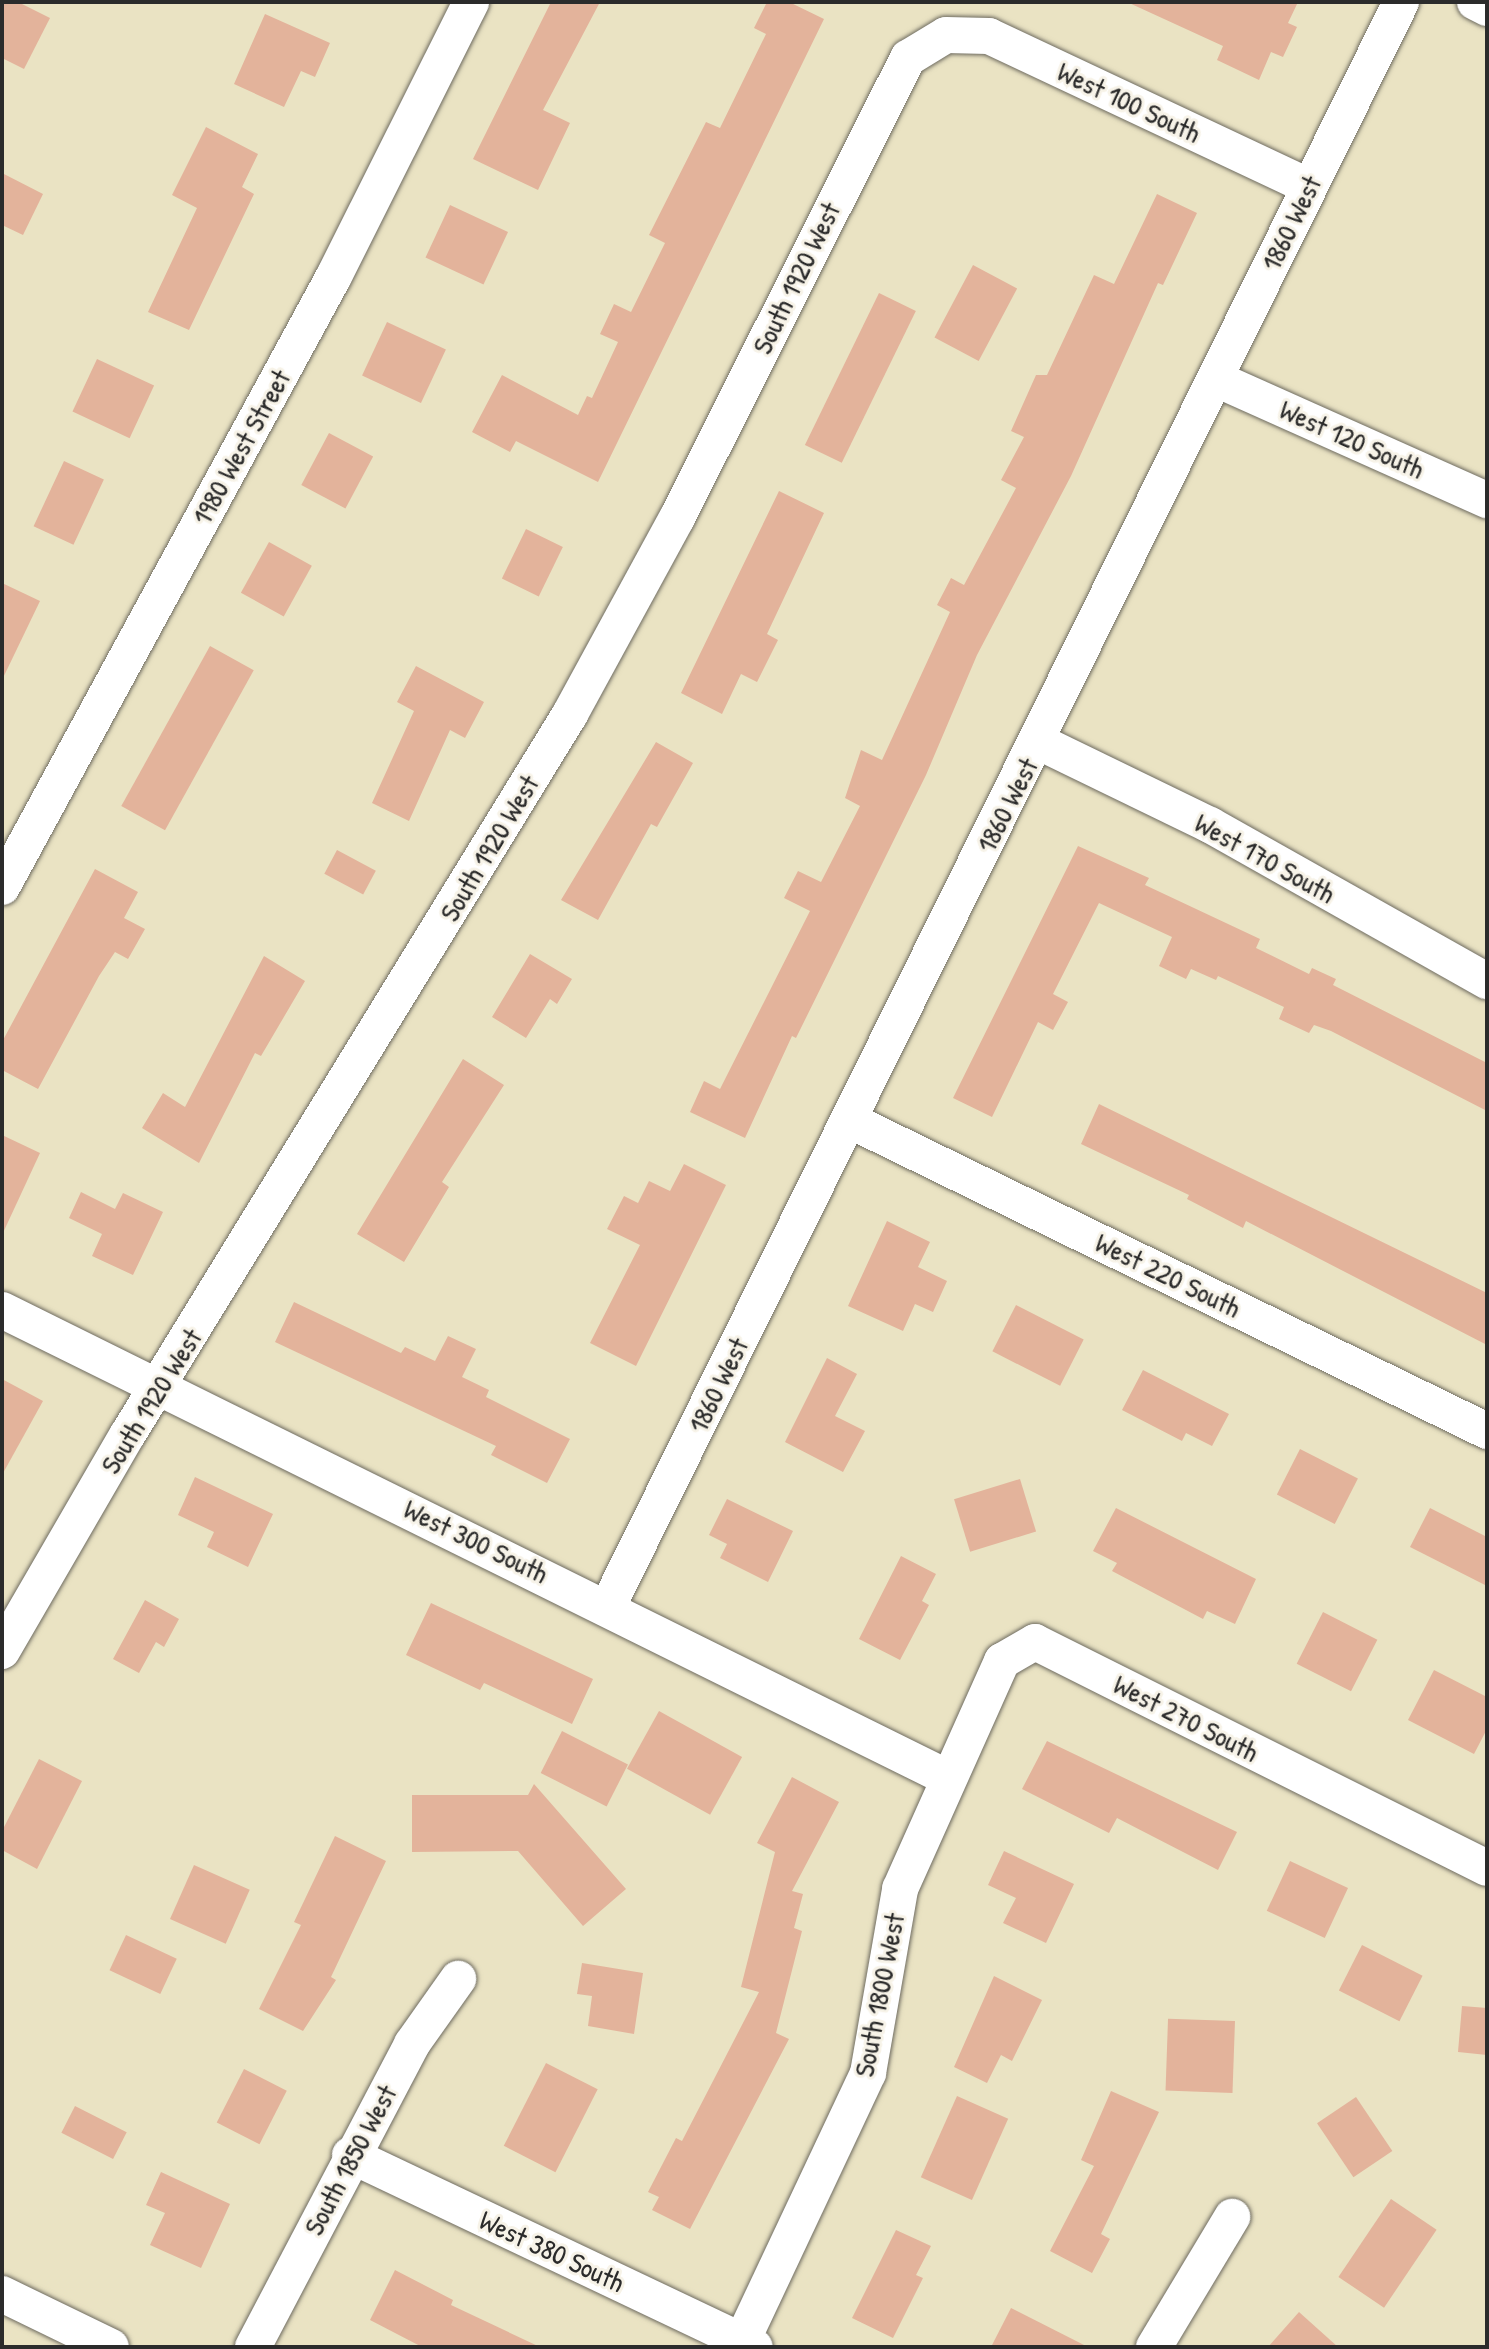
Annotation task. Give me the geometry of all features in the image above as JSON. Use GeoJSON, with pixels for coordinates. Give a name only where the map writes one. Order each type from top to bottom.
{"type":"FeatureCollection","features":[{"type":"Feature","properties":{"kind":"street","name":"1980 West Street"},"geometry":{"type":"LineString","coordinates":[[2,887],[334,276],[471,2]]}},
{"type":"Feature","properties":{"kind":"street","name":"1860 West"},"geometry":{"type":"LineString","coordinates":[[608,1606],[1039,742],[1308,186],[1401,2]]}},
{"type":"Feature","properties":{"kind":"street"},"geometry":{"type":"LineString","coordinates":[[1475,2],[1487,8]]}},
{"type":"Feature","properties":{"kind":"street","name":"West 100 South"},"geometry":{"type":"LineString","coordinates":[[946,35],[989,36],[1308,186]]}},
{"type":"Feature","properties":{"kind":"street","name":"South 1920 West"},"geometry":{"type":"LineString","coordinates":[[2,1651],[128,1434],[162,1386],[570,714],[677,518],[896,75],[925,44],[946,35]]}},
{"type":"Feature","properties":{"kind":"street","name":"West 120 South"},"geometry":{"type":"LineString","coordinates":[[1216,379],[1487,500]]}},
{"type":"Feature","properties":{"kind":"street","name":"West 170 South"},"geometry":{"type":"LineString","coordinates":[[1039,742],[1210,825],[1487,981]]}},
{"type":"Feature","properties":{"kind":"street","name":"West 220 South"},"geometry":{"type":"LineString","coordinates":[[849,1120],[1487,1431]]}},
{"type":"Feature","properties":{"kind":"street","name":"West 300 South"},"geometry":{"type":"LineString","coordinates":[[2,1310],[608,1606],[946,1777]]}},
{"type":"Feature","properties":{"kind":"street","name":"West 270 South"},"geometry":{"type":"LineString","coordinates":[[946,1777],[1002,1661],[1035,1642],[1487,1868]]}},
{"type":"Feature","properties":{"kind":"street","name":"South 1800 West"},"geometry":{"type":"LineString","coordinates":[[748,2344],[868,2073],[900,1889],[946,1777]]}},
{"type":"Feature","properties":{"kind":"street","name":"South 1850 West"},"geometry":{"type":"LineString","coordinates":[[253,2347],[350,2155],[412,2044],[458,1979]]}},
{"type":"Feature","properties":{"kind":"street","name":"West 380 South"},"geometry":{"type":"LineString","coordinates":[[350,2155],[748,2344]]}},
{"type":"Feature","properties":{"kind":"street"},"geometry":{"type":"LineString","coordinates":[[1154,2347],[1232,2217]]}},
{"type":"Feature","properties":{"kind":"street"},"geometry":{"type":"LineString","coordinates":[[2,2294],[111,2347]]}},
{"type":"Feature","properties":{"kind":"building"},"geometry":{"type":"Polygon","coordinates":[[[2,2],[18,2],[50,18],[24,69],[2,58],[2,2]]]}},
{"type":"Feature","properties":{"kind":"building"},"geometry":{"type":"Polygon","coordinates":[[[551,2],[600,2],[543,110],[570,123],[538,190],[473,159],[551,2]]]}},
{"type":"Feature","properties":{"kind":"building"},"geometry":{"type":"Polygon","coordinates":[[[767,2],[789,2],[824,19],[598,482],[516,441],[510,452],[472,432],[502,375],[578,415],[587,396],[592,398],[618,342],[600,334],[614,304],[631,312],[665,243],[649,235],[706,122],[720,128],[766,34],[754,28],[767,2]]]}},
{"type":"Feature","properties":{"kind":"building"},"geometry":{"type":"Polygon","coordinates":[[[1127,2],[1298,2],[1288,23],[1297,27],[1283,57],[1271,52],[1259,80],[1217,60],[1223,46],[1127,2]]]}},
{"type":"Feature","properties":{"kind":"building"},"geometry":{"type":"Polygon","coordinates":[[[265,14],[330,43],[315,77],[301,71],[284,107],[234,84],[265,14]]]}},
{"type":"Feature","properties":{"kind":"building"},"geometry":{"type":"Polygon","coordinates":[[[206,127],[258,154],[242,187],[254,194],[189,330],[148,312],[197,208],[172,195],[206,127]]]}},
{"type":"Feature","properties":{"kind":"building"},"geometry":{"type":"Polygon","coordinates":[[[2,173],[43,194],[23,235],[2,225],[2,173]]]}},
{"type":"Feature","properties":{"kind":"building"},"geometry":{"type":"Polygon","coordinates":[[[1157,194],[1197,213],[1163,285],[1158,283],[1071,476],[977,655],[926,775],[796,1038],[792,1036],[745,1138],[690,1112],[704,1081],[720,1089],[810,911],[784,898],[798,871],[821,882],[860,806],[845,798],[861,750],[882,760],[950,612],[937,605],[951,578],[964,585],[1016,488],[1001,480],[1024,437],[1011,431],[1036,375],[1047,375],[1094,275],[1114,284],[1157,194]]]}},
{"type":"Feature","properties":{"kind":"building"},"geometry":{"type":"Polygon","coordinates":[[[450,205],[508,232],[483,285],[425,258],[450,205]]]}},
{"type":"Feature","properties":{"kind":"building"},"geometry":{"type":"Polygon","coordinates":[[[973,265],[1017,288],[979,361],[935,337],[973,265]]]}},
{"type":"Feature","properties":{"kind":"building"},"geometry":{"type":"Polygon","coordinates":[[[879,293],[916,311],[842,463],[805,445],[879,293]]]}},
{"type":"Feature","properties":{"kind":"building"},"geometry":{"type":"Polygon","coordinates":[[[387,322],[446,349],[421,403],[362,375],[387,322]]]}},
{"type":"Feature","properties":{"kind":"building"},"geometry":{"type":"Polygon","coordinates":[[[97,359],[154,386],[130,438],[72,412],[97,359]]]}},
{"type":"Feature","properties":{"kind":"building"},"geometry":{"type":"Polygon","coordinates":[[[329,433],[373,456],[345,509],[301,485],[329,433]]]}},
{"type":"Feature","properties":{"kind":"building"},"geometry":{"type":"Polygon","coordinates":[[[64,461],[104,480],[73,545],[34,526],[64,461]]]}},
{"type":"Feature","properties":{"kind":"building"},"geometry":{"type":"Polygon","coordinates":[[[779,491],[824,513],[767,634],[778,640],[757,682],[741,674],[722,714],[681,693],[779,491]]]}},
{"type":"Feature","properties":{"kind":"building"},"geometry":{"type":"Polygon","coordinates":[[[526,529],[563,547],[539,596],[502,578],[526,529]]]}},
{"type":"Feature","properties":{"kind":"building"},"geometry":{"type":"Polygon","coordinates":[[[269,542],[312,566],[284,616],[241,593],[269,542]]]}},
{"type":"Feature","properties":{"kind":"building"},"geometry":{"type":"Polygon","coordinates":[[[2,583],[40,601],[2,680],[2,583]]]}},
{"type":"Feature","properties":{"kind":"building"},"geometry":{"type":"Polygon","coordinates":[[[210,646],[254,670],[165,830],[121,806],[210,646]]]}},
{"type":"Feature","properties":{"kind":"building"},"geometry":{"type":"Polygon","coordinates":[[[416,666],[484,702],[465,738],[450,730],[409,821],[372,803],[414,711],[397,702],[416,666]]]}},
{"type":"Feature","properties":{"kind":"building"},"geometry":{"type":"Polygon","coordinates":[[[656,742],[693,763],[657,827],[651,824],[598,920],[561,900],[656,742]]]}},
{"type":"Feature","properties":{"kind":"building"},"geometry":{"type":"Polygon","coordinates":[[[1078,846],[1149,878],[1145,885],[1260,939],[1256,948],[1309,974],[1312,968],[1336,979],[1333,985],[1487,1063],[1487,1111],[1331,1031],[1314,1025],[1309,1033],[1279,1019],[1284,1007],[1218,976],[1216,980],[1191,969],[1186,979],[1159,966],[1172,937],[1099,903],[1053,994],[1068,1002],[1053,1030],[1038,1022],[992,1117],[953,1098],[1078,846]]]}},
{"type":"Feature","properties":{"kind":"building"},"geometry":{"type":"Polygon","coordinates":[[[337,850],[376,871],[363,894],[324,874],[337,850]]]}},
{"type":"Feature","properties":{"kind":"building"},"geometry":{"type":"Polygon","coordinates":[[[95,869],[138,892],[124,918],[145,929],[128,959],[115,952],[38,1089],[2,1070],[2,1042],[95,869]]]}},
{"type":"Feature","properties":{"kind":"building"},"geometry":{"type":"Polygon","coordinates":[[[530,954],[572,979],[557,1004],[550,999],[526,1038],[492,1017],[530,954]]]}},
{"type":"Feature","properties":{"kind":"building"},"geometry":{"type":"Polygon","coordinates":[[[264,956],[305,981],[261,1056],[255,1053],[199,1163],[142,1128],[163,1093],[185,1107],[264,956]]]}},
{"type":"Feature","properties":{"kind":"building"},"geometry":{"type":"Polygon","coordinates":[[[463,1059],[504,1085],[442,1182],[449,1187],[404,1262],[357,1234],[463,1059]]]}},
{"type":"Feature","properties":{"kind":"building"},"geometry":{"type":"Polygon","coordinates":[[[1099,1104],[1487,1293],[1487,1345],[1246,1221],[1243,1228],[1187,1199],[1189,1195],[1081,1144],[1099,1104]]]}},
{"type":"Feature","properties":{"kind":"building"},"geometry":{"type":"Polygon","coordinates":[[[2,1135],[40,1153],[2,1235],[2,1135]]]}},
{"type":"Feature","properties":{"kind":"building"},"geometry":{"type":"Polygon","coordinates":[[[684,1164],[726,1185],[636,1366],[590,1343],[640,1245],[607,1229],[624,1196],[638,1203],[649,1181],[670,1191],[684,1164]]]}},
{"type":"Feature","properties":{"kind":"building"},"geometry":{"type":"Polygon","coordinates":[[[81,1192],[115,1209],[123,1193],[163,1212],[133,1275],[92,1256],[102,1234],[69,1218],[81,1192]]]}},
{"type":"Feature","properties":{"kind":"building"},"geometry":{"type":"Polygon","coordinates":[[[887,1221],[930,1242],[918,1267],[947,1281],[933,1312],[915,1304],[903,1331],[848,1306],[887,1221]]]}},
{"type":"Feature","properties":{"kind":"building"},"geometry":{"type":"Polygon","coordinates":[[[294,1302],[401,1353],[405,1347],[435,1361],[448,1336],[476,1349],[462,1377],[489,1390],[486,1397],[570,1439],[547,1483],[491,1455],[496,1446],[275,1342],[294,1302]]]}},
{"type":"Feature","properties":{"kind":"building"},"geometry":{"type":"Polygon","coordinates":[[[1016,1305],[1084,1340],[1060,1386],[992,1351],[1016,1305]]]}},
{"type":"Feature","properties":{"kind":"building"},"geometry":{"type":"Polygon","coordinates":[[[827,1358],[857,1374],[835,1416],[865,1431],[843,1472],[785,1442],[827,1358]]]}},
{"type":"Feature","properties":{"kind":"building"},"geometry":{"type":"Polygon","coordinates":[[[1143,1370],[1229,1414],[1212,1446],[1186,1433],[1182,1441],[1122,1410],[1143,1370]]]}},
{"type":"Feature","properties":{"kind":"building"},"geometry":{"type":"Polygon","coordinates":[[[2,1379],[43,1401],[2,1475],[2,1379]]]}},
{"type":"Feature","properties":{"kind":"building"},"geometry":{"type":"Polygon","coordinates":[[[1300,1449],[1358,1479],[1335,1524],[1277,1494],[1300,1449]]]}},
{"type":"Feature","properties":{"kind":"building"},"geometry":{"type":"Polygon","coordinates":[[[195,1477],[273,1514],[248,1567],[207,1547],[214,1532],[178,1515],[195,1477]]]}},
{"type":"Feature","properties":{"kind":"building"},"geometry":{"type":"Polygon","coordinates":[[[1020,1479],[1036,1532],[970,1552],[954,1499],[1020,1479]]]}},
{"type":"Feature","properties":{"kind":"building"},"geometry":{"type":"Polygon","coordinates":[[[727,1499],[793,1531],[768,1582],[720,1558],[727,1544],[709,1535],[727,1499]]]}},
{"type":"Feature","properties":{"kind":"building"},"geometry":{"type":"Polygon","coordinates":[[[1116,1508],[1256,1579],[1235,1624],[1207,1611],[1203,1619],[1112,1571],[1117,1563],[1093,1551],[1116,1508]]]}},
{"type":"Feature","properties":{"kind":"building"},"geometry":{"type":"Polygon","coordinates":[[[1430,1508],[1487,1537],[1487,1586],[1410,1547],[1430,1508]]]}},
{"type":"Feature","properties":{"kind":"building"},"geometry":{"type":"Polygon","coordinates":[[[901,1556],[936,1574],[922,1601],[929,1605],[900,1660],[859,1639],[901,1556]]]}},
{"type":"Feature","properties":{"kind":"building"},"geometry":{"type":"Polygon","coordinates":[[[145,1600],[179,1619],[164,1647],[156,1642],[139,1673],[113,1659],[145,1600]]]}},
{"type":"Feature","properties":{"kind":"building"},"geometry":{"type":"Polygon","coordinates":[[[431,1603],[593,1679],[572,1724],[484,1683],[480,1690],[406,1655],[431,1603]]]}},
{"type":"Feature","properties":{"kind":"building"},"geometry":{"type":"Polygon","coordinates":[[[1323,1612],[1377,1640],[1351,1691],[1297,1664],[1323,1612]]]}},
{"type":"Feature","properties":{"kind":"building"},"geometry":{"type":"Polygon","coordinates":[[[1434,1670],[1487,1697],[1487,1729],[1474,1754],[1408,1720],[1434,1670]]]}},
{"type":"Feature","properties":{"kind":"building"},"geometry":{"type":"Polygon","coordinates":[[[659,1711],[742,1757],[710,1815],[627,1769],[659,1711]]]}},
{"type":"Feature","properties":{"kind":"building"},"geometry":{"type":"Polygon","coordinates":[[[562,1731],[628,1765],[607,1806],[541,1773],[562,1731]]]}},
{"type":"Feature","properties":{"kind":"building"},"geometry":{"type":"Polygon","coordinates":[[[1047,1741],[1237,1832],[1218,1870],[1117,1818],[1109,1833],[1022,1789],[1047,1741]]]}},
{"type":"Feature","properties":{"kind":"building"},"geometry":{"type":"Polygon","coordinates":[[[39,1759],[82,1781],[37,1869],[2,1850],[2,1831],[39,1759]]]}},
{"type":"Feature","properties":{"kind":"building"},"geometry":{"type":"Polygon","coordinates":[[[792,1777],[839,1802],[792,1891],[803,1894],[794,1928],[802,1931],[776,2033],[789,2039],[690,2229],[652,2210],[659,2197],[648,2192],[676,2138],[682,2141],[759,1992],[741,1987],[775,1852],[757,1843],[792,1777]]]}},
{"type":"Feature","properties":{"kind":"building"},"geometry":{"type":"Polygon","coordinates":[[[534,1784],[626,1889],[583,1926],[518,1851],[412,1852],[412,1795],[528,1795],[534,1784]]]}},
{"type":"Feature","properties":{"kind":"building"},"geometry":{"type":"Polygon","coordinates":[[[335,1836],[386,1861],[331,1977],[336,1980],[303,2031],[259,2009],[301,1925],[294,1922],[335,1836]]]}},
{"type":"Feature","properties":{"kind":"building"},"geometry":{"type":"Polygon","coordinates":[[[1004,1851],[1074,1884],[1046,1943],[1003,1923],[1016,1898],[988,1885],[1004,1851]]]}},
{"type":"Feature","properties":{"kind":"building"},"geometry":{"type":"Polygon","coordinates":[[[1290,1861],[1348,1888],[1325,1938],[1267,1911],[1290,1861]]]}},
{"type":"Feature","properties":{"kind":"building"},"geometry":{"type":"Polygon","coordinates":[[[194,1865],[250,1890],[226,1944],[170,1919],[194,1865]]]}},
{"type":"Feature","properties":{"kind":"building"},"geometry":{"type":"Polygon","coordinates":[[[126,1935],[177,1959],[160,1994],[110,1970],[126,1935]]]}},
{"type":"Feature","properties":{"kind":"building"},"geometry":{"type":"Polygon","coordinates":[[[1362,1945],[1423,1976],[1399,2021],[1339,1990],[1362,1945]]]}},
{"type":"Feature","properties":{"kind":"building"},"geometry":{"type":"Polygon","coordinates":[[[582,1963],[643,1973],[634,2034],[588,2026],[592,1996],[577,1994],[582,1963]]]}},
{"type":"Feature","properties":{"kind":"building"},"geometry":{"type":"Polygon","coordinates":[[[994,1976],[1042,2000],[1012,2061],[1001,2055],[987,2083],[954,2067],[994,1976]]]}},
{"type":"Feature","properties":{"kind":"building"},"geometry":{"type":"Polygon","coordinates":[[[1462,2006],[1487,2008],[1487,2055],[1458,2052],[1462,2006]]]}},
{"type":"Feature","properties":{"kind":"building"},"geometry":{"type":"Polygon","coordinates":[[[1168,2019],[1235,2021],[1232,2093],[1166,2091],[1168,2019]]]}},
{"type":"Feature","properties":{"kind":"building"},"geometry":{"type":"Polygon","coordinates":[[[546,2063],[598,2089],[555,2172],[504,2146],[546,2063]]]}},
{"type":"Feature","properties":{"kind":"building"},"geometry":{"type":"Polygon","coordinates":[[[244,2069],[287,2091],[260,2144],[217,2122],[244,2069]]]}},
{"type":"Feature","properties":{"kind":"building"},"geometry":{"type":"Polygon","coordinates":[[[1111,2091],[1159,2112],[1101,2234],[1110,2239],[1092,2273],[1050,2251],[1094,2166],[1081,2160],[1111,2091]]]}},
{"type":"Feature","properties":{"kind":"building"},"geometry":{"type":"Polygon","coordinates":[[[957,2096],[1008,2119],[972,2200],[921,2177],[957,2096]]]}},
{"type":"Feature","properties":{"kind":"building"},"geometry":{"type":"Polygon","coordinates":[[[1356,2097],[1392,2151],[1353,2177],[1317,2123],[1356,2097]]]}},
{"type":"Feature","properties":{"kind":"building"},"geometry":{"type":"Polygon","coordinates":[[[75,2106],[127,2132],[113,2159],[61,2133],[75,2106]]]}},
{"type":"Feature","properties":{"kind":"building"},"geometry":{"type":"Polygon","coordinates":[[[161,2172],[230,2204],[201,2268],[150,2245],[165,2213],[146,2205],[161,2172]]]}},
{"type":"Feature","properties":{"kind":"building"},"geometry":{"type":"Polygon","coordinates":[[[1391,2199],[1437,2230],[1384,2308],[1338,2277],[1391,2199]]]}},
{"type":"Feature","properties":{"kind":"building"},"geometry":{"type":"Polygon","coordinates":[[[896,2230],[931,2246],[916,2275],[923,2278],[893,2338],[852,2318],[896,2230]]]}},
{"type":"Feature","properties":{"kind":"building"},"geometry":{"type":"Polygon","coordinates":[[[395,2270],[453,2300],[451,2305],[540,2347],[422,2347],[370,2320],[395,2270]]]}},
{"type":"Feature","properties":{"kind":"building"},"geometry":{"type":"Polygon","coordinates":[[[1011,2308],[1088,2347],[991,2347],[1011,2308]]]}},
{"type":"Feature","properties":{"kind":"building"},"geometry":{"type":"Polygon","coordinates":[[[1299,2312],[1338,2347],[1268,2347],[1299,2312]]]}}]}
